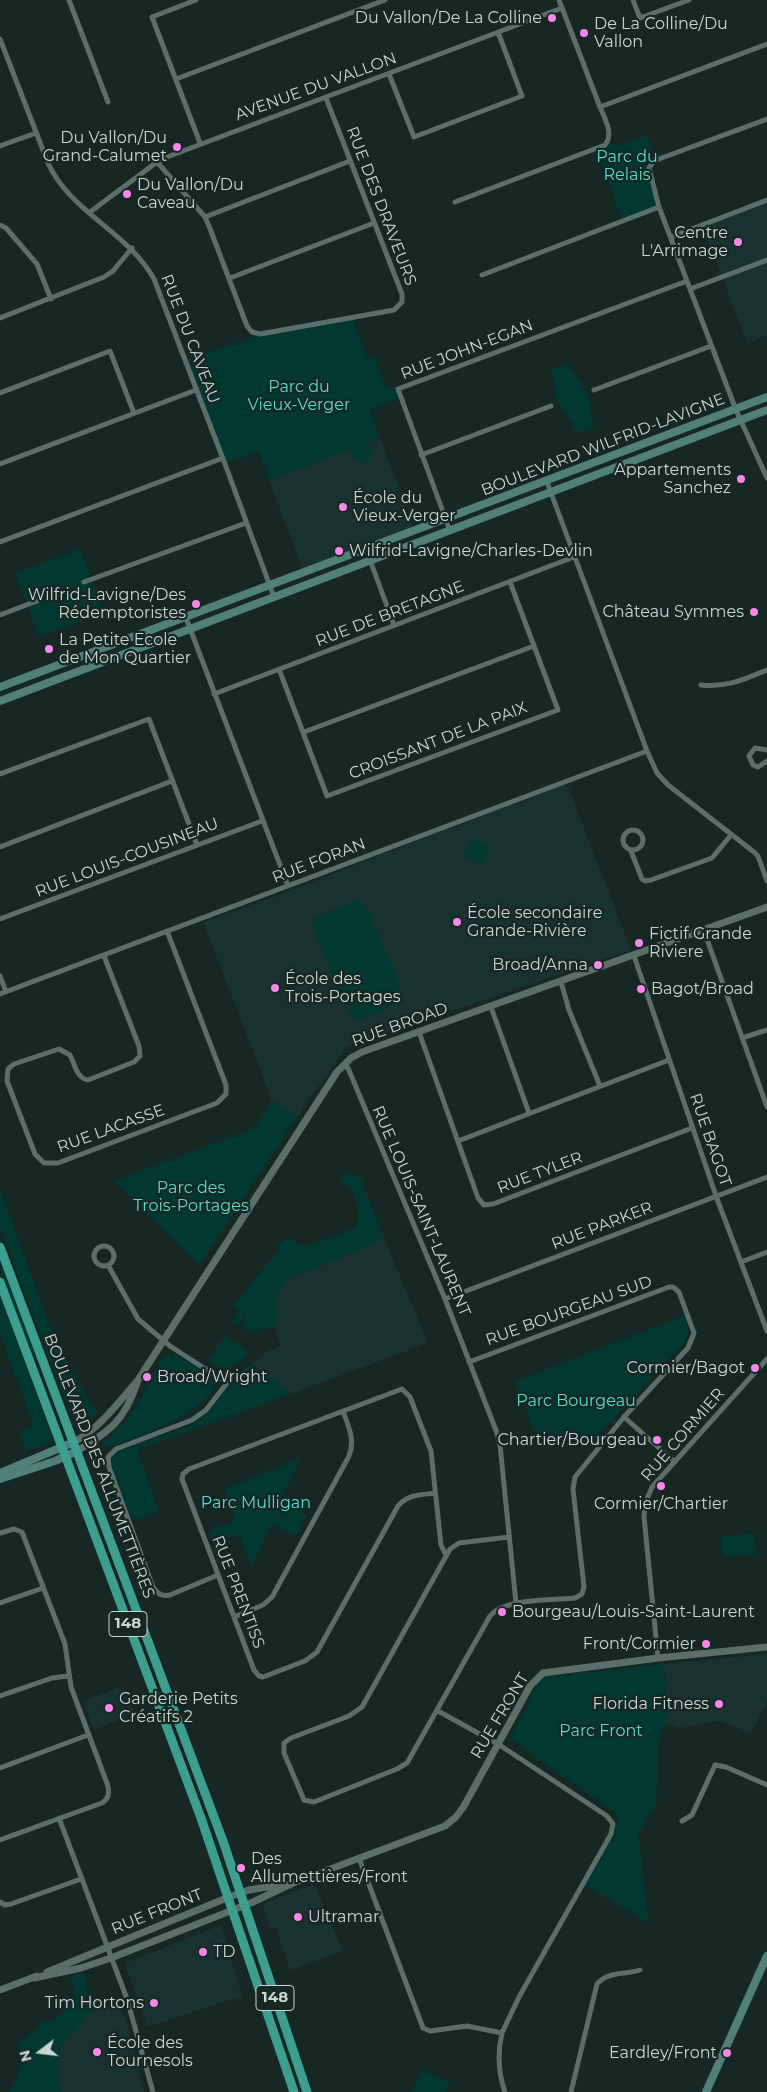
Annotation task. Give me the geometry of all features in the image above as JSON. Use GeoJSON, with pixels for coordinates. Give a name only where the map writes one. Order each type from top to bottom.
{"type":"FeatureCollection","features":[{"type":"Feature","properties":{"kind":"highway","name":"BOULEVARD DES ALLUMETTIÈRES"},"geometry":{"type":"LineString","coordinates":[[0,1247],[223,1841],[307,2092]]}},
{"type":"Feature","properties":{"kind":"highway","name":"BOULEVARD DES ALLUMETTIÈRES"},"geometry":{"type":"LineString","coordinates":[[0,1282],[233,1908],[294,2092]]}},
{"type":"Feature","properties":{"kind":"main road","name":"BOULEVARD WILFRID-LAVIGNE"},"geometry":{"type":"LineString","coordinates":[[0,687],[767,398]]}},
{"type":"Feature","properties":{"kind":"main road","name":"BOULEVARD WILFRID-LAVIGNE"},"geometry":{"type":"LineString","coordinates":[[0,702],[767,410]]}},
{"type":"Feature","properties":{"kind":"main road"},"geometry":{"type":"LineString","coordinates":[[0,1479],[75,1447]]}},
{"type":"Feature","properties":{"kind":"main road"},"geometry":{"type":"LineString","coordinates":[[0,1473],[64,1452]]}},
{"type":"Feature","properties":{"kind":"main road"},"geometry":{"type":"LineString","coordinates":[[706,2092],[767,1956]]}},
{"type":"Feature","properties":{"kind":"street"},"geometry":{"type":"LineString","coordinates":[[69,0],[108,102]]}},
{"type":"Feature","properties":{"kind":"street"},"geometry":{"type":"LineString","coordinates":[[196,0],[152,16],[200,144]]}},
{"type":"Feature","properties":{"kind":"street"},"geometry":{"type":"LineString","coordinates":[[176,79],[385,0]]}},
{"type":"Feature","properties":{"kind":"street"},"geometry":{"type":"LineString","coordinates":[[455,202],[606,145],[610,133],[560,0]]}},
{"type":"Feature","properties":{"kind":"street"},"geometry":{"type":"LineString","coordinates":[[633,0],[640,18],[689,0]]}},
{"type":"Feature","properties":{"kind":"street","name":"AVENUE DU VALLON"},"geometry":{"type":"LineString","coordinates":[[90,212],[157,162],[200,144],[562,8]]}},
{"type":"Feature","properties":{"kind":"street"},"geometry":{"type":"LineString","coordinates":[[389,74],[414,137],[513,100],[522,96],[498,32]]}},
{"type":"Feature","properties":{"kind":"street","name":"RUE DU CAVEAU"},"geometry":{"type":"LineString","coordinates":[[0,39],[36,133],[57,180],[69,195],[132,248],[154,279],[274,597]]}},
{"type":"Feature","properties":{"kind":"street"},"geometry":{"type":"LineString","coordinates":[[600,107],[767,44]]}},
{"type":"Feature","properties":{"kind":"street","name":"RUE DES DRAVEURS"},"geometry":{"type":"LineString","coordinates":[[157,162],[205,217],[247,326],[252,332],[260,334],[394,310],[402,302],[402,294],[326,98]]}},
{"type":"Feature","properties":{"kind":"street"},"geometry":{"type":"LineString","coordinates":[[767,119],[653,162],[650,172],[659,208],[736,410],[767,478]]}},
{"type":"Feature","properties":{"kind":"street"},"geometry":{"type":"LineString","coordinates":[[0,146],[36,133]]}},
{"type":"Feature","properties":{"kind":"street"},"geometry":{"type":"LineString","coordinates":[[205,217],[350,161]]}},
{"type":"Feature","properties":{"kind":"street"},"geometry":{"type":"LineString","coordinates":[[671,237],[767,200]]}},
{"type":"Feature","properties":{"kind":"street"},"geometry":{"type":"LineString","coordinates":[[482,274],[659,208]]}},
{"type":"Feature","properties":{"kind":"street"},"geometry":{"type":"LineString","coordinates":[[230,278],[374,223]]}},
{"type":"Feature","properties":{"kind":"street"},"geometry":{"type":"LineString","coordinates":[[0,225],[6,228],[37,264],[51,299]]}},
{"type":"Feature","properties":{"kind":"street"},"geometry":{"type":"LineString","coordinates":[[0,318],[104,277],[113,271],[132,248]]}},
{"type":"Feature","properties":{"kind":"street"},"geometry":{"type":"LineString","coordinates":[[690,289],[767,260]]}},
{"type":"Feature","properties":{"kind":"street","name":"RUE JOHN-EGAN"},"geometry":{"type":"LineString","coordinates":[[450,532],[398,389],[687,281]]}},
{"type":"Feature","properties":{"kind":"street"},"geometry":{"type":"LineString","coordinates":[[594,390],[712,346]]}},
{"type":"Feature","properties":{"kind":"street"},"geometry":{"type":"LineString","coordinates":[[0,392],[110,351],[134,413]]}},
{"type":"Feature","properties":{"kind":"street"},"geometry":{"type":"LineString","coordinates":[[0,464],[196,390]]}},
{"type":"Feature","properties":{"kind":"street"},"geometry":{"type":"LineString","coordinates":[[421,455],[551,406]]}},
{"type":"Feature","properties":{"kind":"street"},"geometry":{"type":"LineString","coordinates":[[0,542],[223,458]]}},
{"type":"Feature","properties":{"kind":"street"},"geometry":{"type":"LineString","coordinates":[[547,482],[647,751],[661,779],[758,856],[767,881]]}},
{"type":"Feature","properties":{"kind":"street"},"geometry":{"type":"LineString","coordinates":[[84,582],[246,522]]}},
{"type":"Feature","properties":{"kind":"street"},"geometry":{"type":"LineString","coordinates":[[366,549],[394,625]]}},
{"type":"Feature","properties":{"kind":"street","name":"RUE DE BRETAGNE"},"geometry":{"type":"LineString","coordinates":[[214,694],[574,557]]}},
{"type":"Feature","properties":{"kind":"street","name":"CROISSANT DE LA PAIX"},"geometry":{"type":"LineString","coordinates":[[279,669],[327,796],[540,717],[558,710],[510,582]]}},
{"type":"Feature","properties":{"kind":"street"},"geometry":{"type":"LineString","coordinates":[[0,615],[37,601]]}},
{"type":"Feature","properties":{"kind":"street"},"geometry":{"type":"LineString","coordinates":[[186,618],[288,886]]}},
{"type":"Feature","properties":{"kind":"street"},"geometry":{"type":"LineString","coordinates":[[304,732],[534,646]]}},
{"type":"Feature","properties":{"kind":"street"},"geometry":{"type":"LineString","coordinates":[[701,685],[724,686],[767,670]]}},
{"type":"Feature","properties":{"kind":"street"},"geometry":{"type":"LineString","coordinates":[[0,774],[149,719],[197,845]]}},
{"type":"Feature","properties":{"kind":"street"},"geometry":{"type":"LineString","coordinates":[[767,750],[755,748],[749,756],[753,765],[758,767],[767,761]]}},
{"type":"Feature","properties":{"kind":"street","name":"RUE FORAN"},"geometry":{"type":"LineString","coordinates":[[3,993],[647,751]]}},
{"type":"Feature","properties":{"kind":"street"},"geometry":{"type":"LineString","coordinates":[[0,847],[172,781]]}},
{"type":"Feature","properties":{"kind":"street","name":"RUE LOUIS-COUSINEAU"},"geometry":{"type":"LineString","coordinates":[[0,919],[262,821]]}},
{"type":"Feature","properties":{"kind":"street"},"geometry":{"type":"LineString","coordinates":[[632,851],[640,848],[643,842],[640,833],[634,830],[628,831],[622,839],[626,848],[632,851],[642,878],[645,881],[712,858],[731,835]]}},
{"type":"Feature","properties":{"kind":"street","name":"RUE BROAD"},"geometry":{"type":"LineString","coordinates":[[75,1447],[102,1421],[138,1380],[343,1065],[351,1058],[362,1052],[767,908]]}},
{"type":"Feature","properties":{"kind":"street","name":"RUE LACASSE"},"geometry":{"type":"LineString","coordinates":[[104,956],[139,1046],[140,1056],[134,1062],[88,1080],[77,1073],[70,1054],[59,1049],[14,1064],[8,1069],[6,1076],[10,1090],[35,1154],[44,1164],[58,1163],[217,1103],[226,1094],[226,1085],[166,931]]}},
{"type":"Feature","properties":{"kind":"street"},"geometry":{"type":"LineString","coordinates":[[704,931],[767,1105]]}},
{"type":"Feature","properties":{"kind":"street","name":"RUE BAGOT"},"geometry":{"type":"LineString","coordinates":[[634,956],[716,1196],[767,1331]]}},
{"type":"Feature","properties":{"kind":"street"},"geometry":{"type":"LineString","coordinates":[[0,976],[3,993]]}},
{"type":"Feature","properties":{"kind":"street"},"geometry":{"type":"LineString","coordinates":[[561,982],[569,1010],[600,1086]]}},
{"type":"Feature","properties":{"kind":"street"},"geometry":{"type":"LineString","coordinates":[[491,1007],[529,1113]]}},
{"type":"Feature","properties":{"kind":"street"},"geometry":{"type":"LineString","coordinates":[[742,1038],[767,1030]]}},
{"type":"Feature","properties":{"kind":"street","name":"RUE TYLER"},"geometry":{"type":"LineString","coordinates":[[418,1032],[478,1198],[484,1205],[692,1128]]}},
{"type":"Feature","properties":{"kind":"street"},"geometry":{"type":"LineString","coordinates":[[458,1142],[669,1060]]}},
{"type":"Feature","properties":{"kind":"street","name":"RUE LOUIS-SAINT-LAURENT"},"geometry":{"type":"LineString","coordinates":[[343,1065],[348,1068],[445,1299],[498,1439],[516,1603]]}},
{"type":"Feature","properties":{"kind":"street","name":"RUE PARKER"},"geometry":{"type":"LineString","coordinates":[[445,1299],[767,1177]]}},
{"type":"Feature","properties":{"kind":"street"},"geometry":{"type":"LineString","coordinates":[[741,1262],[767,1252]]}},
{"type":"Feature","properties":{"kind":"street"},"geometry":{"type":"LineString","coordinates":[[108,1265],[138,1320],[226,1383],[206,1410],[192,1420],[116,1449],[108,1457],[109,1467],[153,1587],[158,1594],[170,1595],[218,1575]]}},
{"type":"Feature","properties":{"kind":"street","name":"RUE BOURGEAU SUD"},"geometry":{"type":"LineString","coordinates":[[469,1362],[665,1288],[673,1287],[679,1292],[693,1328],[693,1339],[688,1348],[624,1417],[575,1477],[573,1489],[584,1587],[582,1594],[575,1598],[516,1603]]}},
{"type":"Feature","properties":{"kind":"street","name":"RUE CORMIER"},"geometry":{"type":"LineString","coordinates":[[658,1658],[644,1510],[649,1492],[767,1360]]}},
{"type":"Feature","properties":{"kind":"street","name":"RUE BROAD"},"geometry":{"type":"LineString","coordinates":[[75,1447],[101,1438],[120,1418],[130,1402],[138,1380]]}},
{"type":"Feature","properties":{"kind":"street","name":"RUE PRENTISS"},"geometry":{"type":"LineString","coordinates":[[435,1493],[412,1496],[398,1506],[320,1647],[310,1659],[266,1676],[259,1676],[254,1670],[183,1483],[183,1474],[189,1469],[402,1389],[408,1393],[431,1451],[442,1545],[446,1555]]}},
{"type":"Feature","properties":{"kind":"street"},"geometry":{"type":"LineString","coordinates":[[234,1617],[263,1606],[272,1597],[348,1458],[353,1441],[343,1411]]}},
{"type":"Feature","properties":{"kind":"street"},"geometry":{"type":"LineString","coordinates":[[624,1417],[675,1462]]}},
{"type":"Feature","properties":{"kind":"street"},"geometry":{"type":"LineString","coordinates":[[0,1534],[14,1529],[22,1532],[65,1644],[68,1676],[108,1786],[108,1796],[102,1803],[0,1840]]}},
{"type":"Feature","properties":{"kind":"street"},"geometry":{"type":"LineString","coordinates":[[509,1537],[459,1543],[453,1546],[446,1555],[362,1707],[349,1716],[291,1738],[284,1743],[284,1752],[301,1797],[307,1802],[314,1802],[402,1767],[412,1757],[490,1616],[500,1607],[516,1603]]}},
{"type":"Feature","properties":{"kind":"street"},"geometry":{"type":"LineString","coordinates":[[0,1603],[43,1588]]}},
{"type":"Feature","properties":{"kind":"street","name":"RUE FRONT"},"geometry":{"type":"LineString","coordinates":[[34,1978],[80,1968],[111,1958],[293,1883],[437,1829],[450,1821],[464,1806],[531,1686],[543,1673],[658,1658],[767,1647]]}},
{"type":"Feature","properties":{"kind":"street"},"geometry":{"type":"LineString","coordinates":[[0,1696],[52,1678],[68,1676]]}},
{"type":"Feature","properties":{"kind":"street"},"geometry":{"type":"LineString","coordinates":[[438,1711],[498,1744],[612,1821],[613,1827],[594,1866],[519,1997],[502,2033],[498,2065],[505,2092]]}},
{"type":"Feature","properties":{"kind":"street"},"geometry":{"type":"LineString","coordinates":[[0,1768],[88,1735]]}},
{"type":"Feature","properties":{"kind":"street"},"geometry":{"type":"LineString","coordinates":[[682,1821],[692,1815],[715,1765],[726,1767],[767,1785]]}},
{"type":"Feature","properties":{"kind":"street"},"geometry":{"type":"LineString","coordinates":[[59,1818],[135,2024],[153,2092]]}},
{"type":"Feature","properties":{"kind":"street"},"geometry":{"type":"LineString","coordinates":[[359,1858],[422,2028],[430,2031],[467,2026],[502,2033]]}},
{"type":"Feature","properties":{"kind":"street"},"geometry":{"type":"LineString","coordinates":[[0,1902],[6,1905],[12,1904],[81,1879]]}},
{"type":"Feature","properties":{"kind":"street","name":"RUE FRONT"},"geometry":{"type":"LineString","coordinates":[[0,1990],[34,1978],[229,1897],[240,1893],[293,1883]]}},
{"type":"Feature","properties":{"kind":"street"},"geometry":{"type":"LineString","coordinates":[[571,2092],[598,1984],[610,1975],[640,1970]]}},
{"type":"Feature","properties":{"kind":"shaded area"},"geometry":{"type":"Polygon","coordinates":[[[767,200],[767,335],[747,343],[702,225],[767,200]]]}},
{"type":"Feature","properties":{"kind":"shaded area","name":"École du Vieux-Verger"},"geometry":{"type":"Polygon","coordinates":[[[380,438],[415,531],[304,572],[269,480],[380,438]]]}},
{"type":"Feature","properties":{"kind":"shaded area","name":"École secondaire Grande-Rivière"},"geometry":{"type":"Polygon","coordinates":[[[567,784],[631,950],[346,1047],[298,1116],[272,1100],[203,922],[274,897],[567,784]]]}},
{"type":"Feature","properties":{"kind":"shaded area"},"geometry":{"type":"Polygon","coordinates":[[[384,1238],[428,1343],[290,1394],[252,1363],[268,1351],[281,1346],[274,1326],[277,1317],[277,1292],[291,1277],[384,1238]]]}},
{"type":"Feature","properties":{"kind":"shaded area"},"geometry":{"type":"Polygon","coordinates":[[[767,1654],[767,1701],[751,1733],[719,1721],[681,1728],[667,1723],[664,1664],[767,1654]]]}},
{"type":"Feature","properties":{"kind":"shaded area","name":"Garderie Petits Créatifs 2"},"geometry":{"type":"Polygon","coordinates":[[[123,1686],[134,1714],[94,1730],[83,1701],[123,1686]]]}},
{"type":"Feature","properties":{"kind":"shaded area"},"geometry":{"type":"Polygon","coordinates":[[[314,1884],[343,1951],[290,1970],[276,1928],[270,1928],[263,1904],[314,1884]]]}},
{"type":"Feature","properties":{"kind":"shaded area"},"geometry":{"type":"Polygon","coordinates":[[[221,1925],[242,1996],[147,2027],[125,1963],[221,1925]]]}},
{"type":"Feature","properties":{"kind":"shaded area","name":"École des Tournesols"},"geometry":{"type":"Polygon","coordinates":[[[118,2001],[127,2023],[144,2092],[61,2092],[58,2060],[61,2045],[91,2012],[118,2001]]]}},
{"type":"Feature","properties":{"kind":"green space","name":"Parc du Relais"},"geometry":{"type":"Polygon","coordinates":[[[647,135],[656,160],[651,165],[659,207],[623,222],[597,149],[608,143],[619,146],[647,135]]]}},
{"type":"Feature","properties":{"kind":"green space","name":"Parc du Vieux-Verger"},"geometry":{"type":"Polygon","coordinates":[[[352,318],[367,358],[374,356],[386,387],[398,389],[401,397],[369,410],[380,438],[367,443],[372,452],[369,460],[361,463],[356,461],[352,456],[351,449],[269,480],[259,451],[225,464],[185,362],[260,334],[352,318]]]}},
{"type":"Feature","properties":{"kind":"green space"},"geometry":{"type":"Polygon","coordinates":[[[567,363],[587,393],[594,427],[578,433],[558,402],[551,370],[567,363]]]}},
{"type":"Feature","properties":{"kind":"green space"},"geometry":{"type":"Polygon","coordinates":[[[80,549],[104,612],[39,637],[15,573],[80,549]]]}},
{"type":"Feature","properties":{"kind":"green space"},"geometry":{"type":"Polygon","coordinates":[[[478,838],[480,843],[485,842],[489,853],[484,856],[486,861],[474,865],[472,859],[467,860],[463,850],[468,848],[466,842],[478,838]]]}},
{"type":"Feature","properties":{"kind":"green space"},"geometry":{"type":"Polygon","coordinates":[[[360,898],[365,909],[367,908],[401,988],[399,990],[404,1001],[355,1022],[350,1011],[348,1011],[314,931],[316,930],[311,919],[360,898]]]}},
{"type":"Feature","properties":{"kind":"green space","name":"Parc des Trois-Portages"},"geometry":{"type":"Polygon","coordinates":[[[272,1100],[298,1116],[199,1265],[114,1181],[255,1128],[272,1100]]]}},
{"type":"Feature","properties":{"kind":"green space"},"geometry":{"type":"Polygon","coordinates":[[[344,1173],[360,1177],[384,1238],[291,1277],[277,1292],[277,1317],[274,1326],[246,1332],[244,1325],[245,1315],[239,1324],[230,1327],[239,1312],[234,1305],[279,1249],[278,1245],[288,1238],[296,1243],[307,1246],[356,1227],[356,1200],[352,1191],[340,1181],[344,1173]]]}},
{"type":"Feature","properties":{"kind":"green space"},"geometry":{"type":"Polygon","coordinates":[[[0,1189],[51,1330],[88,1400],[98,1411],[86,1422],[76,1420],[69,1404],[67,1405],[0,1227],[0,1189]]]}},
{"type":"Feature","properties":{"kind":"green space"},"geometry":{"type":"Polygon","coordinates":[[[0,1255],[40,1361],[37,1362],[13,1310],[4,1283],[0,1255]]]}},
{"type":"Feature","properties":{"kind":"green space"},"geometry":{"type":"Polygon","coordinates":[[[0,1296],[51,1434],[49,1443],[22,1452],[25,1445],[19,1431],[34,1426],[0,1334],[0,1296]]]}},
{"type":"Feature","properties":{"kind":"green space","name":"Parc Bourgeau"},"geometry":{"type":"Polygon","coordinates":[[[684,1316],[689,1331],[684,1343],[587,1447],[545,1433],[534,1432],[516,1381],[684,1316]]]}},
{"type":"Feature","properties":{"kind":"green space"},"geometry":{"type":"Polygon","coordinates":[[[225,1335],[242,1347],[248,1355],[233,1366],[221,1369],[208,1360],[225,1335]]]}},
{"type":"Feature","properties":{"kind":"green space"},"geometry":{"type":"Polygon","coordinates":[[[168,1354],[172,1356],[173,1354],[210,1372],[215,1380],[211,1391],[202,1402],[174,1420],[117,1446],[106,1447],[103,1443],[130,1416],[163,1357],[168,1354]]]}},
{"type":"Feature","properties":{"kind":"green space"},"geometry":{"type":"Polygon","coordinates":[[[252,1363],[290,1394],[137,1450],[159,1511],[133,1521],[111,1465],[113,1453],[191,1425],[210,1412],[220,1395],[242,1370],[252,1363]]]}},
{"type":"Feature","properties":{"kind":"green space","name":"Parc Mulligan"},"geometry":{"type":"Polygon","coordinates":[[[301,1458],[281,1500],[306,1516],[296,1537],[272,1524],[251,1567],[239,1534],[212,1544],[208,1531],[235,1521],[224,1489],[301,1458]]]}},
{"type":"Feature","properties":{"kind":"green space"},"geometry":{"type":"Polygon","coordinates":[[[754,1533],[756,1554],[723,1557],[721,1537],[754,1533]]]}},
{"type":"Feature","properties":{"kind":"green space","name":"Parc Front"},"geometry":{"type":"Polygon","coordinates":[[[664,1664],[667,1723],[662,1729],[659,1741],[656,1804],[638,1833],[649,1923],[585,1885],[616,1831],[618,1821],[614,1812],[510,1739],[539,1681],[544,1677],[664,1664]]]}},
{"type":"Feature","properties":{"kind":"green space"},"geometry":{"type":"Polygon","coordinates":[[[84,1972],[91,2012],[61,2045],[58,2060],[61,2092],[9,2092],[20,2068],[21,2061],[18,2041],[27,2038],[43,2022],[53,2020],[76,1998],[70,1977],[84,1972]]]}},
{"type":"Feature","properties":{"kind":"green space"},"geometry":{"type":"Polygon","coordinates":[[[422,2070],[450,2083],[446,2092],[412,2092],[422,2070]]]}},
{"type":"Feature","properties":{"kind":"place","name":"Du Vallon/De La Colline"},"geometry":{"type":"Point","coordinates":[552,18]}},
{"type":"Feature","properties":{"kind":"place","name":"De La Colline/Du Vallon"},"geometry":{"type":"Point","coordinates":[584,33]}},
{"type":"Feature","properties":{"kind":"place","name":"Du Vallon/Du Grand-Calumet"},"geometry":{"type":"Point","coordinates":[177,147]}},
{"type":"Feature","properties":{"kind":"place","name":"Du Vallon/Du Caveau"},"geometry":{"type":"Point","coordinates":[127,194]}},
{"type":"Feature","properties":{"kind":"place","name":"Centre L'Arrimage"},"geometry":{"type":"Point","coordinates":[738,242]}},
{"type":"Feature","properties":{"kind":"place","name":"Appartements Sanchez"},"geometry":{"type":"Point","coordinates":[741,479]}},
{"type":"Feature","properties":{"kind":"place","name":"École du Vieux-Verger"},"geometry":{"type":"Point","coordinates":[343,507]}},
{"type":"Feature","properties":{"kind":"place","name":"Wilfrid-Lavigne/Charles-Devlin"},"geometry":{"type":"Point","coordinates":[339,551]}},
{"type":"Feature","properties":{"kind":"place","name":"Wilfrid-Lavigne/Des Rédemptoristes"},"geometry":{"type":"Point","coordinates":[196,604]}},
{"type":"Feature","properties":{"kind":"place","name":"Château Symmes"},"geometry":{"type":"Point","coordinates":[754,612]}},
{"type":"Feature","properties":{"kind":"place","name":"La Petite Ecole de Mon Quartier"},"geometry":{"type":"Point","coordinates":[49,649]}},
{"type":"Feature","properties":{"kind":"place","name":"École secondaire Grande-Rivière"},"geometry":{"type":"Point","coordinates":[457,922]}},
{"type":"Feature","properties":{"kind":"place","name":"Fictif Grande Riviere"},"geometry":{"type":"Point","coordinates":[639,943]}},
{"type":"Feature","properties":{"kind":"place","name":"Broad/Anna"},"geometry":{"type":"Point","coordinates":[598,965]}},
{"type":"Feature","properties":{"kind":"place","name":"École des Trois-Portages"},"geometry":{"type":"Point","coordinates":[275,988]}},
{"type":"Feature","properties":{"kind":"place","name":"Bagot/Broad"},"geometry":{"type":"Point","coordinates":[641,989]}},
{"type":"Feature","properties":{"kind":"place","name":"Cormier/Bagot"},"geometry":{"type":"Point","coordinates":[755,1368]}},
{"type":"Feature","properties":{"kind":"place","name":"Broad/Wright"},"geometry":{"type":"Point","coordinates":[147,1377]}},
{"type":"Feature","properties":{"kind":"place","name":"Chartier/Bourgeau"},"geometry":{"type":"Point","coordinates":[657,1440]}},
{"type":"Feature","properties":{"kind":"place","name":"Cormier/Chartier"},"geometry":{"type":"Point","coordinates":[661,1486]}},
{"type":"Feature","properties":{"kind":"place","name":"Bourgeau/Louis-Saint-Laurent"},"geometry":{"type":"Point","coordinates":[502,1612]}},
{"type":"Feature","properties":{"kind":"place","name":"Front/Cormier"},"geometry":{"type":"Point","coordinates":[706,1644]}},
{"type":"Feature","properties":{"kind":"place","name":"Florida Fitness"},"geometry":{"type":"Point","coordinates":[719,1704]}},
{"type":"Feature","properties":{"kind":"place","name":"Garderie Petits Créatifs 2"},"geometry":{"type":"Point","coordinates":[109,1708]}},
{"type":"Feature","properties":{"kind":"place","name":"Des Allumettières/Front"},"geometry":{"type":"Point","coordinates":[241,1868]}},
{"type":"Feature","properties":{"kind":"place","name":"Ultramar"},"geometry":{"type":"Point","coordinates":[298,1917]}},
{"type":"Feature","properties":{"kind":"place","name":"TD"},"geometry":{"type":"Point","coordinates":[203,1952]}},
{"type":"Feature","properties":{"kind":"place","name":"Tim Hortons"},"geometry":{"type":"Point","coordinates":[154,2003]}},
{"type":"Feature","properties":{"kind":"place","name":"École des Tournesols"},"geometry":{"type":"Point","coordinates":[97,2052]}},
{"type":"Feature","properties":{"kind":"place","name":"Eardley/Front"},"geometry":{"type":"Point","coordinates":[727,2053]}}]}
